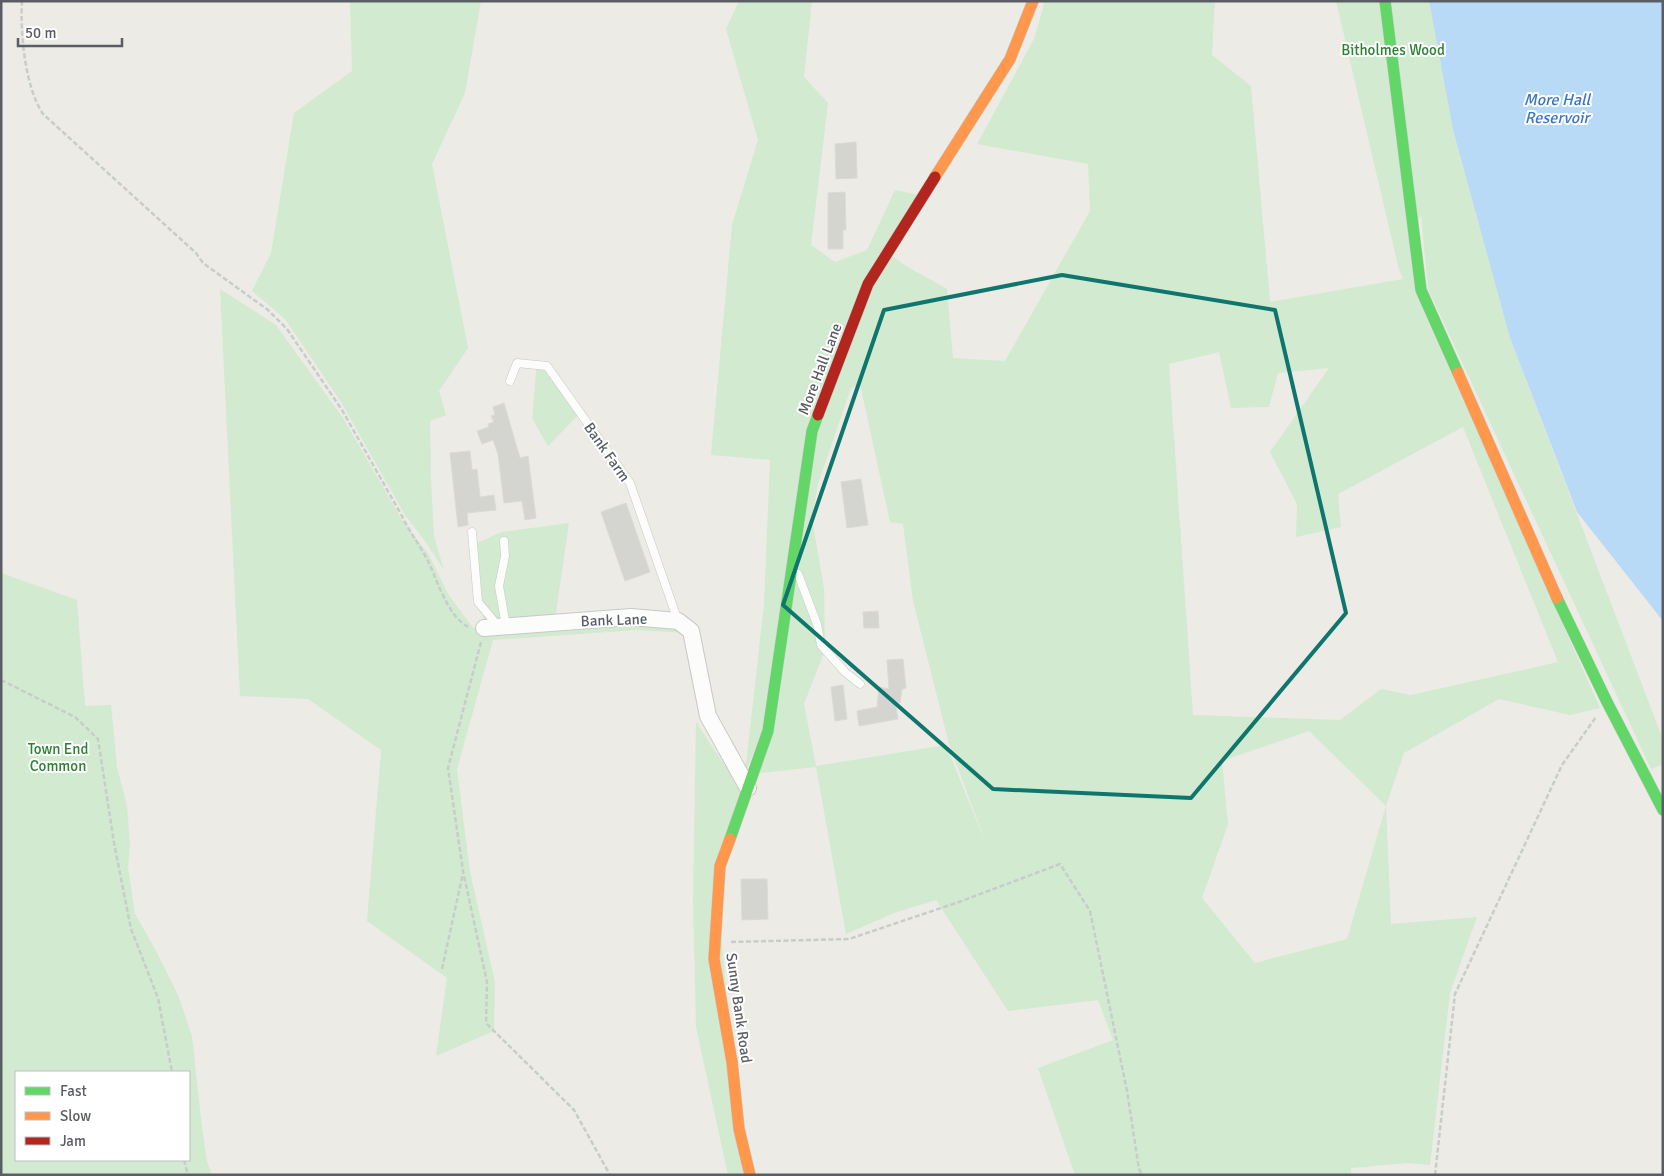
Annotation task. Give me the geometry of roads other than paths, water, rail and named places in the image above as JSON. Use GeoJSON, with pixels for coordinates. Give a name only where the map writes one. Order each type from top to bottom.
{"type":"FeatureCollection","features":[{"type":"Feature","properties":{"kind":"street","name":"More Hall Lane"},"geometry":{"type":"LineString","coordinates":[[748,788],[768,731],[812,431],[868,284],[1010,59],[1033,1]]}},
{"type":"Feature","properties":{"kind":"street"},"geometry":{"type":"LineString","coordinates":[[1385,1],[1421,290],[1560,604],[1610,708],[1663,810]]}},
{"type":"Feature","properties":{"kind":"street","name":"Bank Lane"},"geometry":{"type":"LineString","coordinates":[[496,627],[632,616],[678,620]]}},
{"type":"Feature","properties":{"kind":"street"},"geometry":{"type":"LineString","coordinates":[[678,620],[691,631],[708,716],[748,788]]}},
{"type":"Feature","properties":{"kind":"street","name":"Sunny Bank Road"},"geometry":{"type":"LineString","coordinates":[[748,788],[720,866],[714,959],[732,1062],[739,1129],[750,1175]]}},
{"type":"Feature","properties":{"kind":"lane","name":"Bank Farm"},"geometry":{"type":"LineString","coordinates":[[510,381],[517,363],[547,366],[630,484],[678,620]]}},
{"type":"Feature","properties":{"kind":"lane"},"geometry":{"type":"LineString","coordinates":[[472,532],[478,602],[496,627]]}},
{"type":"Feature","properties":{"kind":"lane"},"geometry":{"type":"LineString","coordinates":[[496,627],[499,586],[505,556],[504,540]]}},
{"type":"Feature","properties":{"kind":"lane"},"geometry":{"type":"LineString","coordinates":[[793,561],[817,624],[821,645],[845,672],[860,684]]}},
{"type":"Feature","properties":{"kind":"water","name":"More Hall Reservoir"},"geometry":{"type":"Polygon","coordinates":[[[1429,1],[1663,1],[1663,621],[1577,512],[1510,338],[1453,130],[1429,1]]]}},
{"type":"Feature","properties":{"kind":"park label","name":"Bitholmes Wood"},"geometry":{"type":"Point","coordinates":[1393,50]}},
{"type":"Feature","properties":{"kind":"park label","name":"Town End Common"},"geometry":{"type":"Point","coordinates":[58,758]}}]}
